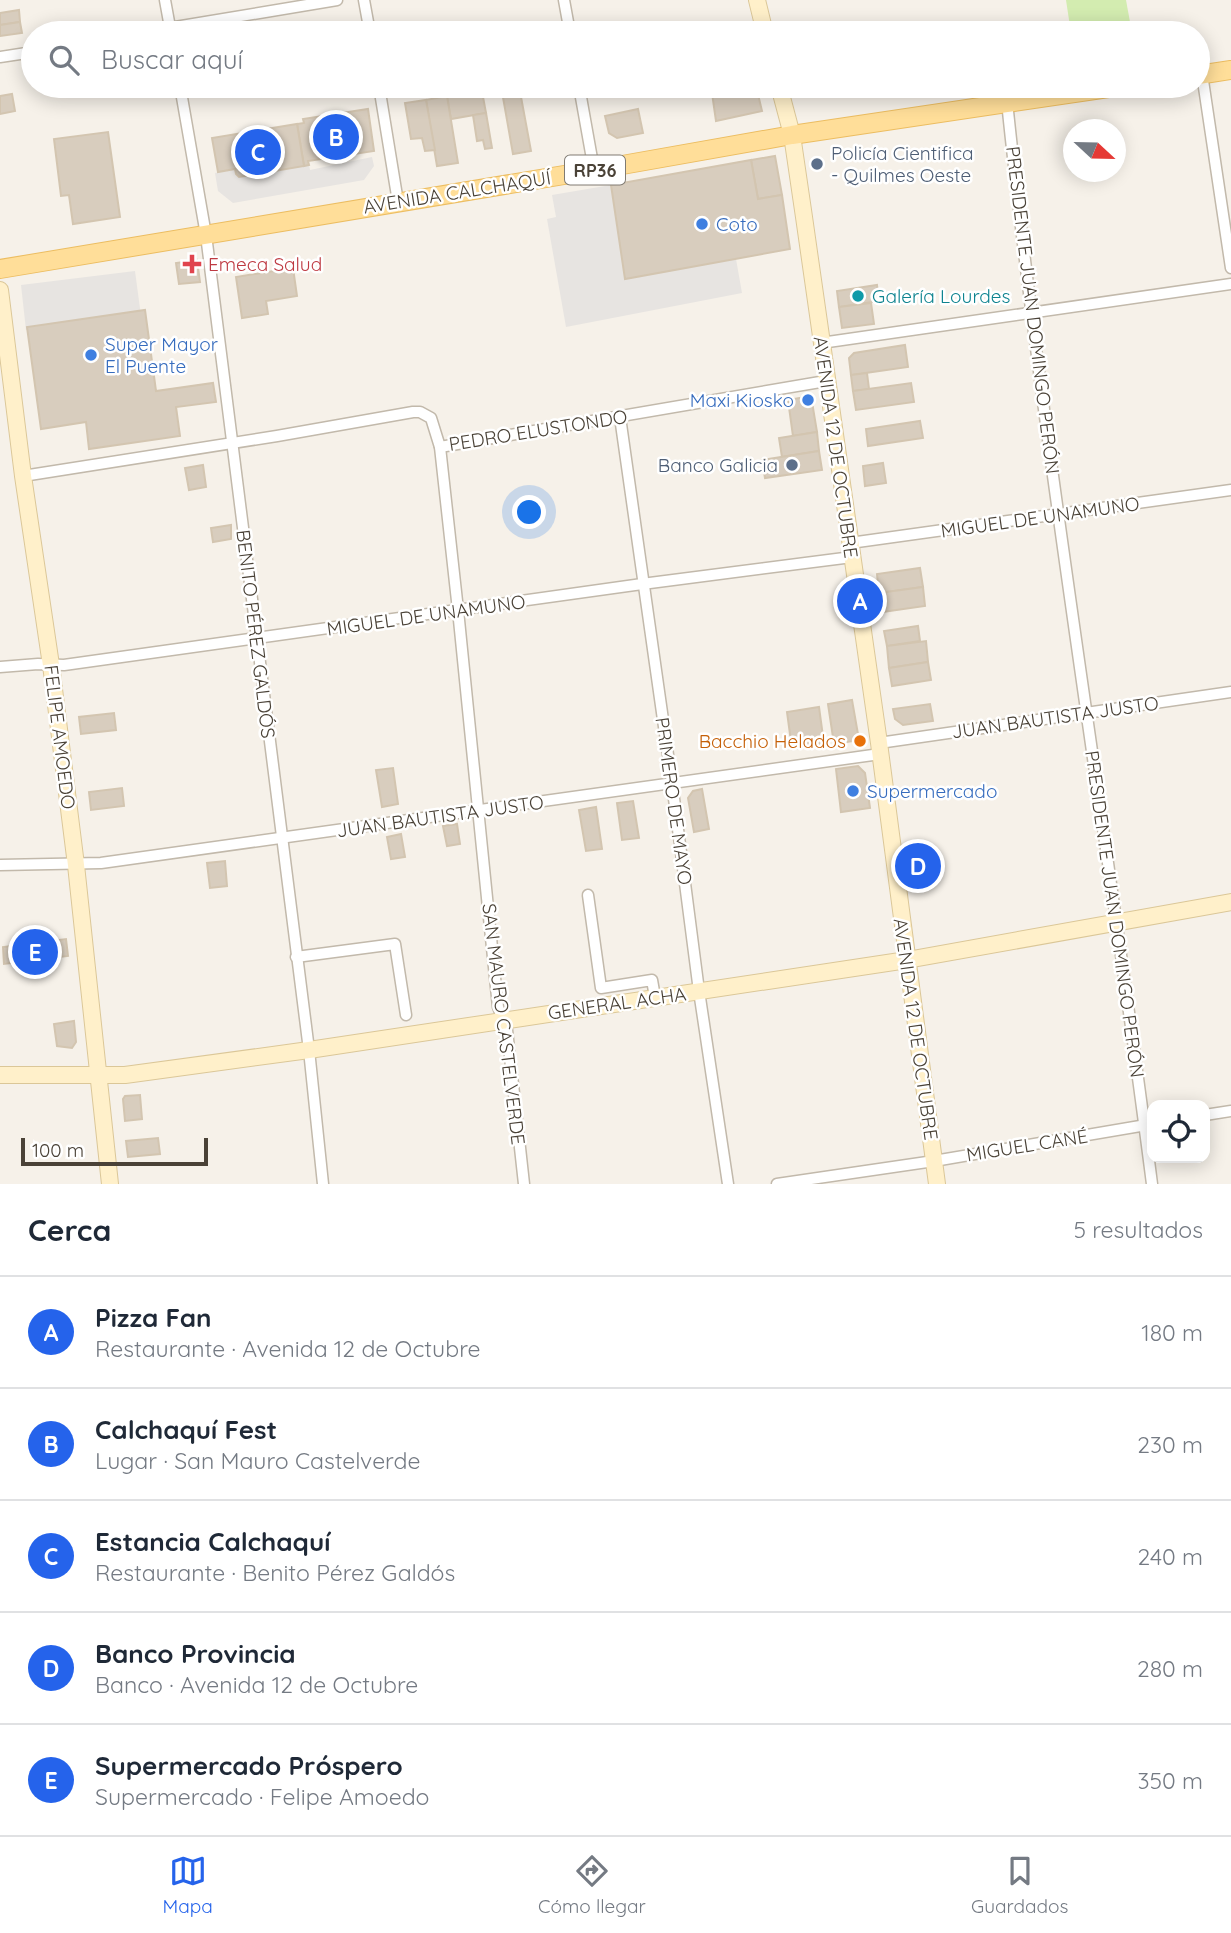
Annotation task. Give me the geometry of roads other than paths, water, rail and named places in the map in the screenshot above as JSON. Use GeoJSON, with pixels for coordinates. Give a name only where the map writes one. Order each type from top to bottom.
{"type":"FeatureCollection","features":[{"type":"Feature","properties":{"kind":"main road"},"geometry":{"type":"LineString","coordinates":[[757,0],[762,21]]}},
{"type":"Feature","properties":{"kind":"main road"},"geometry":{"type":"LineString","coordinates":[[1210,73],[1231,70]]}},
{"type":"Feature","properties":{"kind":"main road","name":"AVENIDA 12 DE OCTUBRE"},"geometry":{"type":"LineString","coordinates":[[782,98],[792,135],[879,749],[937,1184]]}},
{"type":"Feature","properties":{"kind":"main road","name":"AVENIDA CALCHAQUÍ"},"geometry":{"type":"LineString","coordinates":[[0,269],[792,135],[1036,98]]}},
{"type":"Feature","properties":{"kind":"main road","name":"FELIPE AMOEDO"},"geometry":{"type":"LineString","coordinates":[[0,290],[76,864],[110,1184]]}},
{"type":"Feature","properties":{"kind":"main road","name":"GENERAL ACHA"},"geometry":{"type":"LineString","coordinates":[[0,1074],[125,1075],[309,1050],[907,960],[1231,902]]}},
{"type":"Feature","properties":{"kind":"street"},"geometry":{"type":"LineString","coordinates":[[165,0],[169,21]]}},
{"type":"Feature","properties":{"kind":"street"},"geometry":{"type":"LineString","coordinates":[[225,21],[337,0]]}},
{"type":"Feature","properties":{"kind":"street"},"geometry":{"type":"LineString","coordinates":[[364,0],[368,21]]}},
{"type":"Feature","properties":{"kind":"street"},"geometry":{"type":"LineString","coordinates":[[564,0],[568,21]]}},
{"type":"Feature","properties":{"kind":"street"},"geometry":{"type":"LineString","coordinates":[[0,57],[21,54]]}},
{"type":"Feature","properties":{"kind":"street","name":"BENITO PÉREZ GALDÓS"},"geometry":{"type":"LineString","coordinates":[[182,98],[206,235],[309,1050],[323,1184]]}},
{"type":"Feature","properties":{"kind":"street"},"geometry":{"type":"LineString","coordinates":[[381,98],[398,202]]}},
{"type":"Feature","properties":{"kind":"street"},"geometry":{"type":"LineString","coordinates":[[581,98],[594,170]]}},
{"type":"Feature","properties":{"kind":"street"},"geometry":{"type":"LineString","coordinates":[[1207,98],[1231,268]]}},
{"type":"Feature","properties":{"kind":"street","name":"PRESIDENTE JUAN DOMINGO PERÓN"},"geometry":{"type":"LineString","coordinates":[[1007,102],[1031,313],[1147,1118]]}},
{"type":"Feature","properties":{"kind":"street"},"geometry":{"type":"LineString","coordinates":[[821,343],[1231,284]]}},
{"type":"Feature","properties":{"kind":"street","name":"PEDRO ELUSTONDO"},"geometry":{"type":"LineString","coordinates":[[23,476],[420,412],[431,418],[440,447],[826,381]]}},
{"type":"Feature","properties":{"kind":"street","name":"PRIMERO DE MAYO"},"geometry":{"type":"LineString","coordinates":[[620,417],[728,1184]]}},
{"type":"Feature","properties":{"kind":"street","name":"SAN MAURO CASTELVERDE"},"geometry":{"type":"LineString","coordinates":[[440,447],[498,1007],[507,1030],[524,1184]]}},
{"type":"Feature","properties":{"kind":"street","name":"MIGUEL DE UNAMUNO"},"geometry":{"type":"LineString","coordinates":[[0,667],[64,665],[642,584],[1059,514],[1231,490]]}},
{"type":"Feature","properties":{"kind":"street","name":"JUAN BAUTISTA JUSTO"},"geometry":{"type":"LineString","coordinates":[[0,865],[101,863],[479,811],[672,783],[1087,713],[1231,692]]}},
{"type":"Feature","properties":{"kind":"street"},"geometry":{"type":"LineString","coordinates":[[588,895],[601,988],[652,980],[655,997]]}},
{"type":"Feature","properties":{"kind":"street"},"geometry":{"type":"LineString","coordinates":[[296,957],[395,944],[406,1014]]}},
{"type":"Feature","properties":{"kind":"street"},"geometry":{"type":"LineString","coordinates":[[1210,1114],[1231,1111]]}},
{"type":"Feature","properties":{"kind":"street","name":"MIGUEL CANÉ"},"geometry":{"type":"LineString","coordinates":[[777,1184],[1147,1125]]}},
{"type":"Feature","properties":{"kind":"street","name":"PRESIDENTE JUAN DOMINGO PERÓN"},"geometry":{"type":"LineString","coordinates":[[1151,1163],[1152,1184]]}},
{"type":"Feature","properties":{"kind":"place","name":"Calchaquí Fest"},"geometry":{"type":"Point","coordinates":[336,137]}},
{"type":"Feature","properties":{"kind":"place","name":"Estancia Calchaquí"},"geometry":{"type":"Point","coordinates":[258,152]}},
{"type":"Feature","properties":{"kind":"place","name":"Policía Cientifica - Quilmes Oeste"},"geometry":{"type":"Point","coordinates":[817,164]}},
{"type":"Feature","properties":{"kind":"place","name":"Coto"},"geometry":{"type":"Point","coordinates":[702,224]}},
{"type":"Feature","properties":{"kind":"place","name":"Emeca Salud"},"geometry":{"type":"Point","coordinates":[192,264]}},
{"type":"Feature","properties":{"kind":"place","name":"Galería Lourdes"},"geometry":{"type":"Point","coordinates":[858,296]}},
{"type":"Feature","properties":{"kind":"place","name":"Super Mayor El Puente"},"geometry":{"type":"Point","coordinates":[91,355]}},
{"type":"Feature","properties":{"kind":"place","name":"Maxi Kiosko"},"geometry":{"type":"Point","coordinates":[808,400]}},
{"type":"Feature","properties":{"kind":"place","name":"Banco Galicia"},"geometry":{"type":"Point","coordinates":[792,465]}},
{"type":"Feature","properties":{"kind":"place","name":"Pizza Fan"},"geometry":{"type":"Point","coordinates":[860,601]}},
{"type":"Feature","properties":{"kind":"place","name":"Bacchio Helados"},"geometry":{"type":"Point","coordinates":[860,741]}},
{"type":"Feature","properties":{"kind":"place","name":"Supermercado"},"geometry":{"type":"Point","coordinates":[853,791]}},
{"type":"Feature","properties":{"kind":"place","name":"Banco Provincia"},"geometry":{"type":"Point","coordinates":[918,866]}},
{"type":"Feature","properties":{"kind":"place","name":"Supermercado Próspero"},"geometry":{"type":"Point","coordinates":[35,952]}}]}
